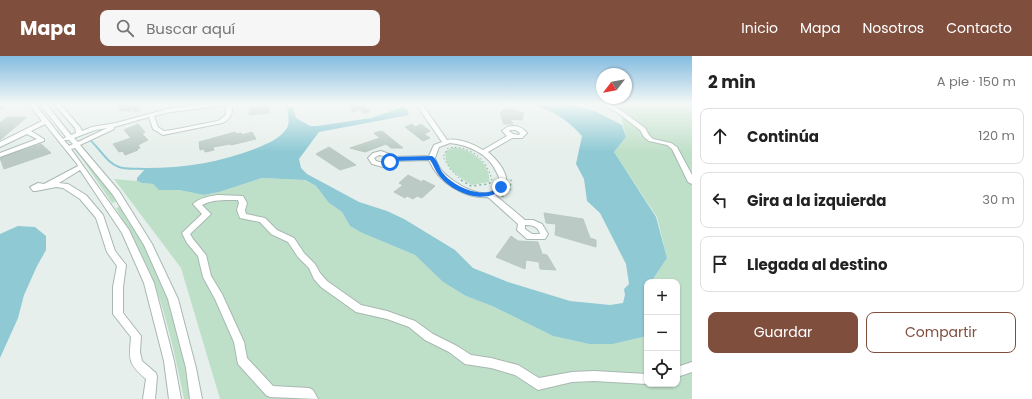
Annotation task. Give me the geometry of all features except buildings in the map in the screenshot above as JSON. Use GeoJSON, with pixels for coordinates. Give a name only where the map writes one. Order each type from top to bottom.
{"type":"FeatureCollection","features":[{"type":"Feature","properties":{"kind":"street"},"geometry":{"type":"LineString","coordinates":[[56,120],[116,193],[148,244],[172,299],[191,368],[196,399]]}},
{"type":"Feature","properties":{"kind":"street"},"geometry":{"type":"LineString","coordinates":[[71,120],[78,128],[79,134]]}},
{"type":"Feature","properties":{"kind":"street"},"geometry":{"type":"LineString","coordinates":[[65,145],[70,138],[94,128],[117,125],[134,120]]}},
{"type":"Feature","properties":{"kind":"street"},"geometry":{"type":"LineString","coordinates":[[153,120],[155,128],[163,133],[220,122],[223,120]]}},
{"type":"Feature","properties":{"kind":"street"},"geometry":{"type":"LineString","coordinates":[[430,120],[445,142]]}},
{"type":"Feature","properties":{"kind":"street"},"geometry":{"type":"LineString","coordinates":[[631,120],[637,124],[651,140],[669,144],[675,148],[692,182]]}},
{"type":"Feature","properties":{"kind":"street"},"geometry":{"type":"LineString","coordinates":[[0,145],[46,121],[81,167],[126,232],[149,283],[169,361],[175,399]]}},
{"type":"Feature","properties":{"kind":"street"},"geometry":{"type":"LineString","coordinates":[[65,145],[76,145],[117,125]]}},
{"type":"Feature","properties":{"kind":"street"},"geometry":{"type":"LineString","coordinates":[[0,155],[42,140],[26,131]]}},
{"type":"Feature","properties":{"kind":"street"},"geometry":{"type":"LineString","coordinates":[[484,152],[511,136]]}},
{"type":"Feature","properties":{"kind":"street"},"geometry":{"type":"LineString","coordinates":[[492,197],[501,187],[503,176],[495,163],[484,152],[460,142],[445,142],[436,146],[432,158],[440,174],[451,184],[467,192],[492,197],[523,223]]}},
{"type":"Feature","properties":{"kind":"street"},"geometry":{"type":"LineString","coordinates":[[391,159],[432,158]]}},
{"type":"Feature","properties":{"kind":"street"},"geometry":{"type":"LineString","coordinates":[[81,167],[56,184],[65,186],[84,197],[100,217],[111,252],[122,265],[118,287],[118,314],[136,336],[135,352],[137,364],[152,377],[149,399]]}},
{"type":"Feature","properties":{"kind":"street"},"geometry":{"type":"LineString","coordinates":[[312,399],[309,394],[270,391],[242,360],[239,342],[219,296],[207,277],[202,255],[190,241],[186,233],[207,214],[197,204],[203,200],[227,197],[240,198],[243,204],[241,210],[242,216],[262,220],[274,232],[291,240],[301,255],[312,266],[317,276],[324,284],[359,309],[387,315],[412,324],[429,337],[453,349],[469,360],[492,363],[518,370],[538,384],[572,377],[594,376],[644,379]]}},
{"type":"Feature","properties":{"kind":"street"},"geometry":{"type":"LineString","coordinates":[[680,371],[692,367]]}},
{"type":"Feature","properties":{"kind":"path"},"geometry":{"type":"LineString","coordinates":[[460,147],[477,156],[487,165],[491,173],[492,181],[489,184],[471,186],[462,181],[450,170],[447,165],[444,158],[446,151],[448,148],[460,147]]}},
{"type":"Feature","properties":{"kind":"path"},"geometry":{"type":"LineString","coordinates":[[492,197],[504,196],[510,190],[512,183],[510,175]]}},
{"type":"Feature","properties":{"kind":"green space"},"geometry":{"type":"Polygon","coordinates":[[[622,120],[692,120],[692,399],[220,399],[181,268],[114,179],[153,184],[159,190],[179,190],[204,195],[219,192],[262,178],[304,180],[316,186],[329,203],[342,212],[350,226],[360,232],[415,255],[443,282],[466,296],[492,306],[553,336],[589,344],[613,344],[644,337],[644,387],[680,387],[680,279],[653,279],[667,258],[657,217],[614,152],[626,137],[622,120]]]}},
{"type":"Feature","properties":{"kind":"green space"},"geometry":{"type":"Polygon","coordinates":[[[76,148],[119,200],[112,203],[76,148]]]}},
{"type":"Feature","properties":{"kind":"green space"},"geometry":{"type":"Polygon","coordinates":[[[452,148],[465,150],[478,158],[487,169],[489,182],[472,185],[453,171],[449,167],[445,157],[446,151],[452,148]]]}},
{"type":"Feature","properties":{"kind":"green space"},"geometry":{"type":"Polygon","coordinates":[[[121,206],[150,257],[170,303],[193,399],[184,399],[170,334],[160,301],[149,270],[116,208],[121,206]]]}},
{"type":"Feature","properties":{"kind":"water"},"geometry":{"type":"Polygon","coordinates":[[[289,120],[300,120],[310,126],[317,126],[357,120],[382,120],[319,132],[299,159],[301,168],[307,174],[359,202],[387,211],[404,219],[455,250],[473,268],[508,282],[570,301],[610,305],[623,303],[625,295],[624,289],[629,284],[626,264],[600,213],[587,201],[584,179],[576,164],[582,136],[565,120],[612,120],[622,125],[626,137],[614,152],[656,217],[667,258],[653,279],[644,279],[644,337],[613,344],[589,344],[553,336],[492,306],[466,296],[443,282],[415,255],[360,232],[350,226],[342,212],[329,203],[316,186],[305,180],[262,178],[219,192],[204,195],[179,190],[159,190],[153,184],[137,181],[137,178],[146,168],[175,167],[203,163],[230,157],[257,148],[281,135],[287,128],[289,120]]]}},
{"type":"Feature","properties":{"kind":"water"},"geometry":{"type":"Polygon","coordinates":[[[18,226],[35,227],[46,236],[46,250],[24,295],[18,318],[0,358],[0,234],[18,226]]]}},
{"type":"Feature","properties":{"kind":"waterway"},"geometry":{"type":"LineString","coordinates":[[91,141],[107,159],[115,165],[125,168],[145,169]]}},
{"type":"Feature","properties":{"kind":"route"},"geometry":{"type":"LineString","coordinates":[[390,162],[391,159],[432,158],[440,174],[451,184],[467,192],[483,195],[494,193],[501,187]]}}]}
